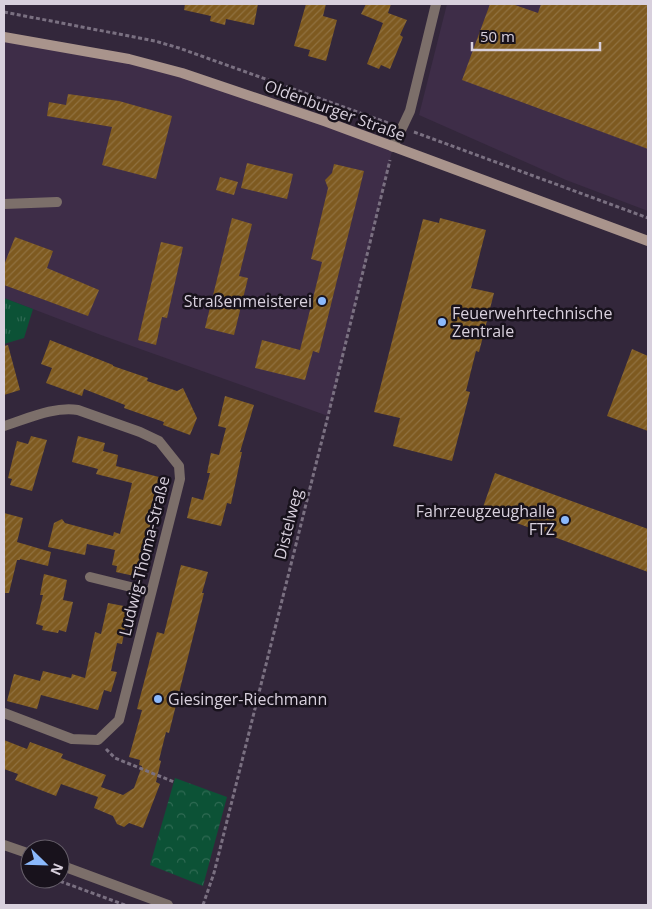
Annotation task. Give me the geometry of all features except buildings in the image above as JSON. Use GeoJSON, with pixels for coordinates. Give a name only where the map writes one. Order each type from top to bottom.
{"type":"FeatureCollection","features":[{"type":"Feature","properties":{"kind":"main road","name":"Oldenburger Straße"},"geometry":{"type":"LineString","coordinates":[[4,37],[130,59],[182,72],[318,119],[648,241]]}},
{"type":"Feature","properties":{"kind":"street"},"geometry":{"type":"LineString","coordinates":[[393,147],[410,111],[436,4]]}},
{"type":"Feature","properties":{"kind":"street"},"geometry":{"type":"LineString","coordinates":[[4,204],[57,202]]}},
{"type":"Feature","properties":{"kind":"street","name":"Ludwig-Thoma-Straße"},"geometry":{"type":"LineString","coordinates":[[4,426],[68,408],[78,410],[160,441],[179,466],[180,480],[118,720],[98,740]]}},
{"type":"Feature","properties":{"kind":"street"},"geometry":{"type":"LineString","coordinates":[[90,577],[151,592]]}},
{"type":"Feature","properties":{"kind":"street"},"geometry":{"type":"LineString","coordinates":[[4,713],[72,739],[98,740]]}},
{"type":"Feature","properties":{"kind":"street"},"geometry":{"type":"LineString","coordinates":[[4,845],[20,851]]}},
{"type":"Feature","properties":{"kind":"street"},"geometry":{"type":"LineString","coordinates":[[70,869],[168,905]]}},
{"type":"Feature","properties":{"kind":"path"},"geometry":{"type":"LineString","coordinates":[[4,12],[179,48],[648,218]]}},
{"type":"Feature","properties":{"kind":"path","name":"Distelweg"},"geometry":{"type":"LineString","coordinates":[[203,905],[214,873],[393,147]]}},
{"type":"Feature","properties":{"kind":"path"},"geometry":{"type":"LineString","coordinates":[[98,740],[114,758],[174,782]]}},
{"type":"Feature","properties":{"kind":"path"},"geometry":{"type":"LineString","coordinates":[[70,885],[125,905]]}},
{"type":"Feature","properties":{"kind":"shaded area"},"geometry":{"type":"Polygon","coordinates":[[[447,4],[648,4],[648,211],[566,180],[419,115],[447,4]]]}},
{"type":"Feature","properties":{"kind":"shaded area"},"geometry":{"type":"Polygon","coordinates":[[[4,37],[129,59],[393,147],[328,416],[101,335],[4,298],[4,37]]]}},
{"type":"Feature","properties":{"kind":"green space"},"geometry":{"type":"Polygon","coordinates":[[[4,298],[33,309],[24,338],[4,344],[4,298]]]}},
{"type":"Feature","properties":{"kind":"green space"},"geometry":{"type":"Polygon","coordinates":[[[175,778],[227,797],[203,886],[150,865],[175,778]]]}},
{"type":"Feature","properties":{"kind":"place","name":"Straßenmeisterei"},"geometry":{"type":"Point","coordinates":[322,301]}},
{"type":"Feature","properties":{"kind":"place","name":"Feuerwehrtechnische Zentrale"},"geometry":{"type":"Point","coordinates":[442,322]}},
{"type":"Feature","properties":{"kind":"place","name":"Fahrzeugzeughalle FTZ"},"geometry":{"type":"Point","coordinates":[565,520]}},
{"type":"Feature","properties":{"kind":"place","name":"Giesinger-Riechmann"},"geometry":{"type":"Point","coordinates":[158,699]}}]}
